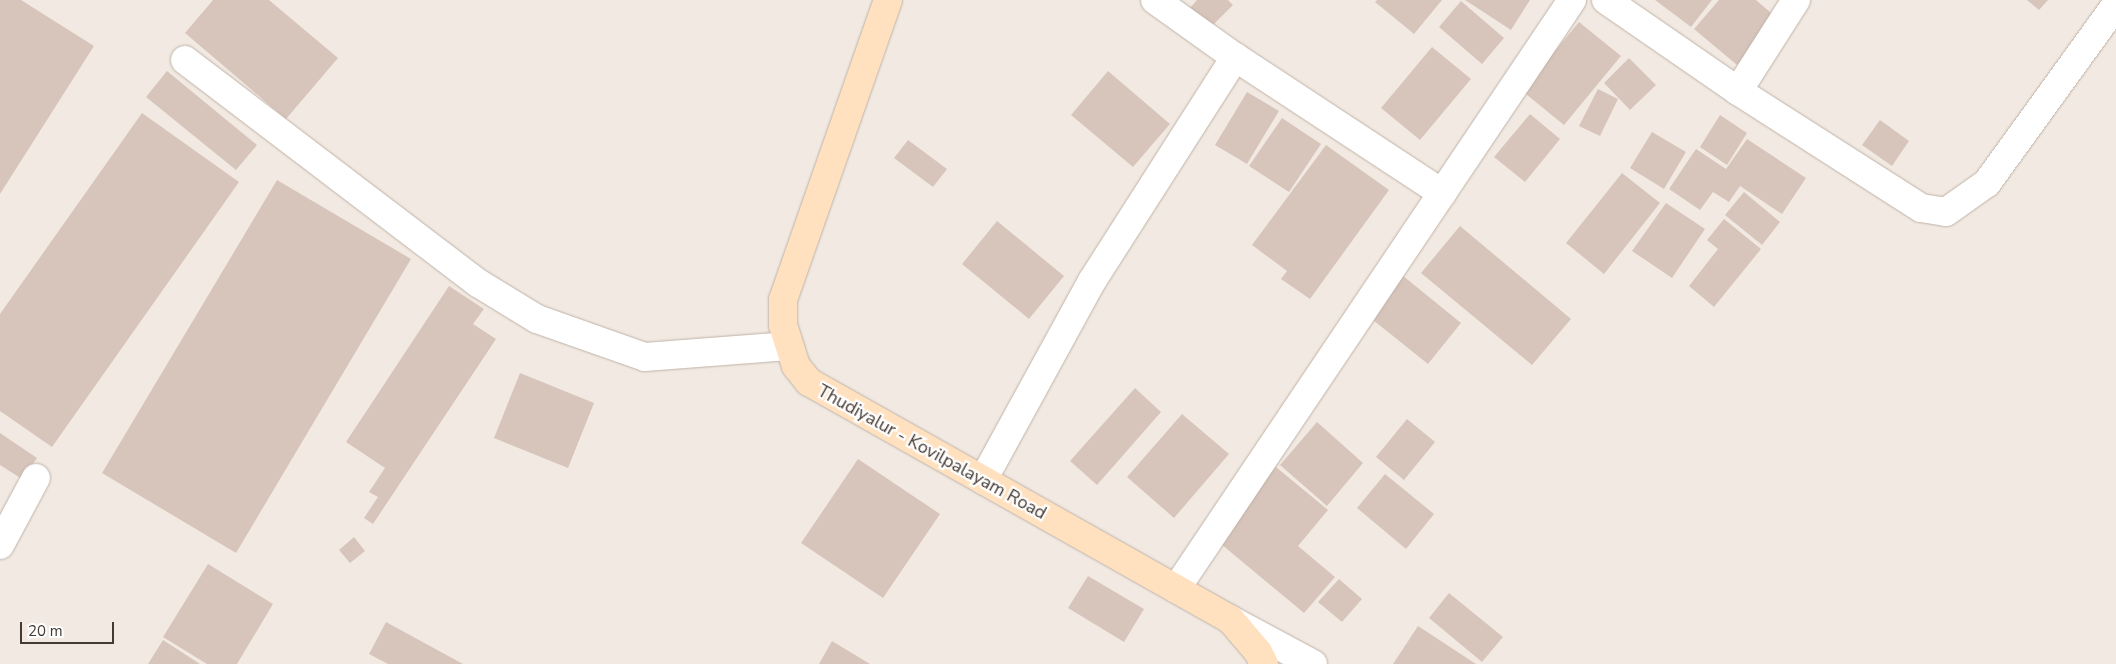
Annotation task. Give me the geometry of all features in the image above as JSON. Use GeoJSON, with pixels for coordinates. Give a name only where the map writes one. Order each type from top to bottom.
{"type":"FeatureCollection","features":[{"type":"Feature","properties":{"kind":"main road","name":"Thudiyalur - Kovilpalayam Road"},"geometry":{"type":"LineString","coordinates":[[888,0],[783,300],[783,325],[796,366],[809,382],[1230,620],[1258,652],[1264,664]]}},
{"type":"Feature","properties":{"kind":"street"},"geometry":{"type":"LineString","coordinates":[[1155,0],[1234,57],[1442,193]]}},
{"type":"Feature","properties":{"kind":"street"},"geometry":{"type":"LineString","coordinates":[[1176,589],[1572,0]]}},
{"type":"Feature","properties":{"kind":"street"},"geometry":{"type":"LineString","coordinates":[[1606,0],[1738,91],[1921,208],[1946,212],[1987,183],[2116,5]]}},
{"type":"Feature","properties":{"kind":"street"},"geometry":{"type":"LineString","coordinates":[[1738,91],[1796,0]]}},
{"type":"Feature","properties":{"kind":"street"},"geometry":{"type":"LineString","coordinates":[[983,480],[1092,281],[1234,57]]}},
{"type":"Feature","properties":{"kind":"street"},"geometry":{"type":"LineString","coordinates":[[185,60],[478,283],[537,318],[645,357],[789,346]]}},
{"type":"Feature","properties":{"kind":"street"},"geometry":{"type":"LineString","coordinates":[[0,545],[36,478]]}},
{"type":"Feature","properties":{"kind":"street"},"geometry":{"type":"LineString","coordinates":[[1230,620],[1313,664]]}},
{"type":"Feature","properties":{"kind":"building"},"geometry":{"type":"Polygon","coordinates":[[[0,0],[21,0],[94,46],[0,194],[0,0]]]}},
{"type":"Feature","properties":{"kind":"building"},"geometry":{"type":"Polygon","coordinates":[[[213,0],[269,0],[338,58],[286,119],[185,33],[213,0]]]}},
{"type":"Feature","properties":{"kind":"building"},"geometry":{"type":"Polygon","coordinates":[[[1197,0],[1228,0],[1233,5],[1211,27],[1190,8],[1197,0]]]}},
{"type":"Feature","properties":{"kind":"building"},"geometry":{"type":"Polygon","coordinates":[[[1377,0],[1442,0],[1414,34],[1375,2],[1377,0]]]}},
{"type":"Feature","properties":{"kind":"building"},"geometry":{"type":"Polygon","coordinates":[[[1465,0],[1530,0],[1511,30],[1465,0]]]}},
{"type":"Feature","properties":{"kind":"building"},"geometry":{"type":"Polygon","coordinates":[[[1655,0],[1712,0],[1691,27],[1655,0]]]}},
{"type":"Feature","properties":{"kind":"building"},"geometry":{"type":"Polygon","coordinates":[[[1719,0],[1756,0],[1777,18],[1737,65],[1694,29],[1719,0]]]}},
{"type":"Feature","properties":{"kind":"building"},"geometry":{"type":"Polygon","coordinates":[[[2027,0],[2048,0],[2039,10],[2027,0]]]}},
{"type":"Feature","properties":{"kind":"building"},"geometry":{"type":"Polygon","coordinates":[[[1461,1],[1504,38],[1482,64],[1439,27],[1461,1]]]}},
{"type":"Feature","properties":{"kind":"building"},"geometry":{"type":"Polygon","coordinates":[[[1579,22],[1621,56],[1564,125],[1522,91],[1579,22]]]}},
{"type":"Feature","properties":{"kind":"building"},"geometry":{"type":"Polygon","coordinates":[[[1432,47],[1471,79],[1420,140],[1381,108],[1432,47]]]}},
{"type":"Feature","properties":{"kind":"building"},"geometry":{"type":"Polygon","coordinates":[[[1629,58],[1656,85],[1630,110],[1604,83],[1629,58]]]}},
{"type":"Feature","properties":{"kind":"building"},"geometry":{"type":"Polygon","coordinates":[[[167,71],[257,145],[236,170],[146,97],[167,71]]]}},
{"type":"Feature","properties":{"kind":"building"},"geometry":{"type":"Polygon","coordinates":[[[1108,71],[1170,124],[1133,167],[1071,115],[1108,71]]]}},
{"type":"Feature","properties":{"kind":"building"},"geometry":{"type":"Polygon","coordinates":[[[1598,89],[1618,99],[1600,136],[1579,126],[1598,89]]]}},
{"type":"Feature","properties":{"kind":"building"},"geometry":{"type":"Polygon","coordinates":[[[1247,92],[1279,111],[1247,164],[1215,145],[1247,92]]]}},
{"type":"Feature","properties":{"kind":"building"},"geometry":{"type":"Polygon","coordinates":[[[142,113],[239,182],[52,447],[0,411],[0,314],[142,113]]]}},
{"type":"Feature","properties":{"kind":"building"},"geometry":{"type":"Polygon","coordinates":[[[1530,114],[1560,139],[1525,182],[1494,157],[1530,114]]]}},
{"type":"Feature","properties":{"kind":"building"},"geometry":{"type":"Polygon","coordinates":[[[1720,115],[1747,133],[1727,165],[1700,147],[1720,115]]]}},
{"type":"Feature","properties":{"kind":"building"},"geometry":{"type":"Polygon","coordinates":[[[1282,118],[1321,144],[1289,192],[1249,166],[1282,118]]]}},
{"type":"Feature","properties":{"kind":"building"},"geometry":{"type":"Polygon","coordinates":[[[1880,120],[1909,141],[1892,166],[1862,145],[1880,120]]]}},
{"type":"Feature","properties":{"kind":"building"},"geometry":{"type":"Polygon","coordinates":[[[1652,132],[1686,152],[1664,189],[1630,168],[1652,132]]]}},
{"type":"Feature","properties":{"kind":"building"},"geometry":{"type":"Polygon","coordinates":[[[1747,139],[1806,178],[1782,214],[1740,186],[1729,202],[1713,192],[1700,210],[1669,189],[1696,149],[1726,169],[1747,139]]]}},
{"type":"Feature","properties":{"kind":"building"},"geometry":{"type":"Polygon","coordinates":[[[908,140],[947,169],[933,187],[894,158],[908,140]]]}},
{"type":"Feature","properties":{"kind":"building"},"geometry":{"type":"Polygon","coordinates":[[[1326,145],[1389,190],[1310,299],[1281,279],[1287,271],[1252,245],[1326,145]]]}},
{"type":"Feature","properties":{"kind":"building"},"geometry":{"type":"Polygon","coordinates":[[[1622,173],[1660,203],[1604,274],[1566,243],[1622,173]]]}},
{"type":"Feature","properties":{"kind":"building"},"geometry":{"type":"Polygon","coordinates":[[[277,180],[411,259],[236,553],[102,473],[277,180]]]}},
{"type":"Feature","properties":{"kind":"building"},"geometry":{"type":"Polygon","coordinates":[[[1744,192],[1780,222],[1762,245],[1725,215],[1744,192]]]}},
{"type":"Feature","properties":{"kind":"building"},"geometry":{"type":"Polygon","coordinates":[[[1666,203],[1705,229],[1672,278],[1632,251],[1666,203]]]}},
{"type":"Feature","properties":{"kind":"building"},"geometry":{"type":"Polygon","coordinates":[[[1724,219],[1761,249],[1714,307],[1689,286],[1718,249],[1707,240],[1724,219]]]}},
{"type":"Feature","properties":{"kind":"building"},"geometry":{"type":"Polygon","coordinates":[[[997,221],[1064,276],[1029,319],[962,264],[997,221]]]}},
{"type":"Feature","properties":{"kind":"building"},"geometry":{"type":"Polygon","coordinates":[[[1460,226],[1571,319],[1532,365],[1421,273],[1460,226]]]}},
{"type":"Feature","properties":{"kind":"building"},"geometry":{"type":"Polygon","coordinates":[[[1402,275],[1461,323],[1428,364],[1368,316],[1402,275]]]}},
{"type":"Feature","properties":{"kind":"building"},"geometry":{"type":"Polygon","coordinates":[[[449,286],[484,309],[473,324],[496,339],[373,524],[364,518],[378,497],[369,492],[385,468],[346,442],[449,286]]]}},
{"type":"Feature","properties":{"kind":"building"},"geometry":{"type":"Polygon","coordinates":[[[520,373],[594,403],[568,468],[494,438],[520,373]]]}},
{"type":"Feature","properties":{"kind":"building"},"geometry":{"type":"Polygon","coordinates":[[[1135,388],[1161,412],[1097,485],[1070,461],[1135,388]]]}},
{"type":"Feature","properties":{"kind":"building"},"geometry":{"type":"Polygon","coordinates":[[[1182,414],[1229,454],[1174,518],[1127,477],[1182,414]]]}},
{"type":"Feature","properties":{"kind":"building"},"geometry":{"type":"Polygon","coordinates":[[[1407,419],[1435,442],[1404,480],[1376,457],[1407,419]]]}},
{"type":"Feature","properties":{"kind":"building"},"geometry":{"type":"Polygon","coordinates":[[[1317,422],[1363,463],[1327,506],[1280,465],[1317,422]]]}},
{"type":"Feature","properties":{"kind":"building"},"geometry":{"type":"Polygon","coordinates":[[[0,433],[37,458],[22,479],[0,465],[0,433]]]}},
{"type":"Feature","properties":{"kind":"building"},"geometry":{"type":"Polygon","coordinates":[[[858,459],[940,514],[883,598],[801,543],[858,459]]]}},
{"type":"Feature","properties":{"kind":"building"},"geometry":{"type":"Polygon","coordinates":[[[1276,467],[1328,510],[1298,546],[1335,577],[1304,613],[1215,539],[1276,467]]]}},
{"type":"Feature","properties":{"kind":"building"},"geometry":{"type":"Polygon","coordinates":[[[1385,474],[1434,514],[1406,549],[1357,508],[1385,474]]]}},
{"type":"Feature","properties":{"kind":"building"},"geometry":{"type":"Polygon","coordinates":[[[354,537],[365,551],[350,563],[339,550],[354,537]]]}},
{"type":"Feature","properties":{"kind":"building"},"geometry":{"type":"Polygon","coordinates":[[[208,564],[273,604],[237,664],[207,664],[163,637],[208,564]]]}},
{"type":"Feature","properties":{"kind":"building"},"geometry":{"type":"Polygon","coordinates":[[[1088,576],[1144,609],[1124,642],[1068,608],[1088,576]]]}},
{"type":"Feature","properties":{"kind":"building"},"geometry":{"type":"Polygon","coordinates":[[[1339,579],[1362,599],[1342,622],[1318,602],[1339,579]]]}},
{"type":"Feature","properties":{"kind":"building"},"geometry":{"type":"Polygon","coordinates":[[[1449,593],[1503,637],[1482,662],[1429,618],[1449,593]]]}},
{"type":"Feature","properties":{"kind":"building"},"geometry":{"type":"Polygon","coordinates":[[[386,622],[463,664],[388,664],[369,654],[386,622]]]}},
{"type":"Feature","properties":{"kind":"building"},"geometry":{"type":"Polygon","coordinates":[[[1418,626],[1476,664],[1393,664],[1418,626]]]}},
{"type":"Feature","properties":{"kind":"building"},"geometry":{"type":"Polygon","coordinates":[[[163,640],[200,664],[148,664],[163,640]]]}},
{"type":"Feature","properties":{"kind":"building"},"geometry":{"type":"Polygon","coordinates":[[[832,641],[870,664],[819,664],[832,641]]]}}]}
